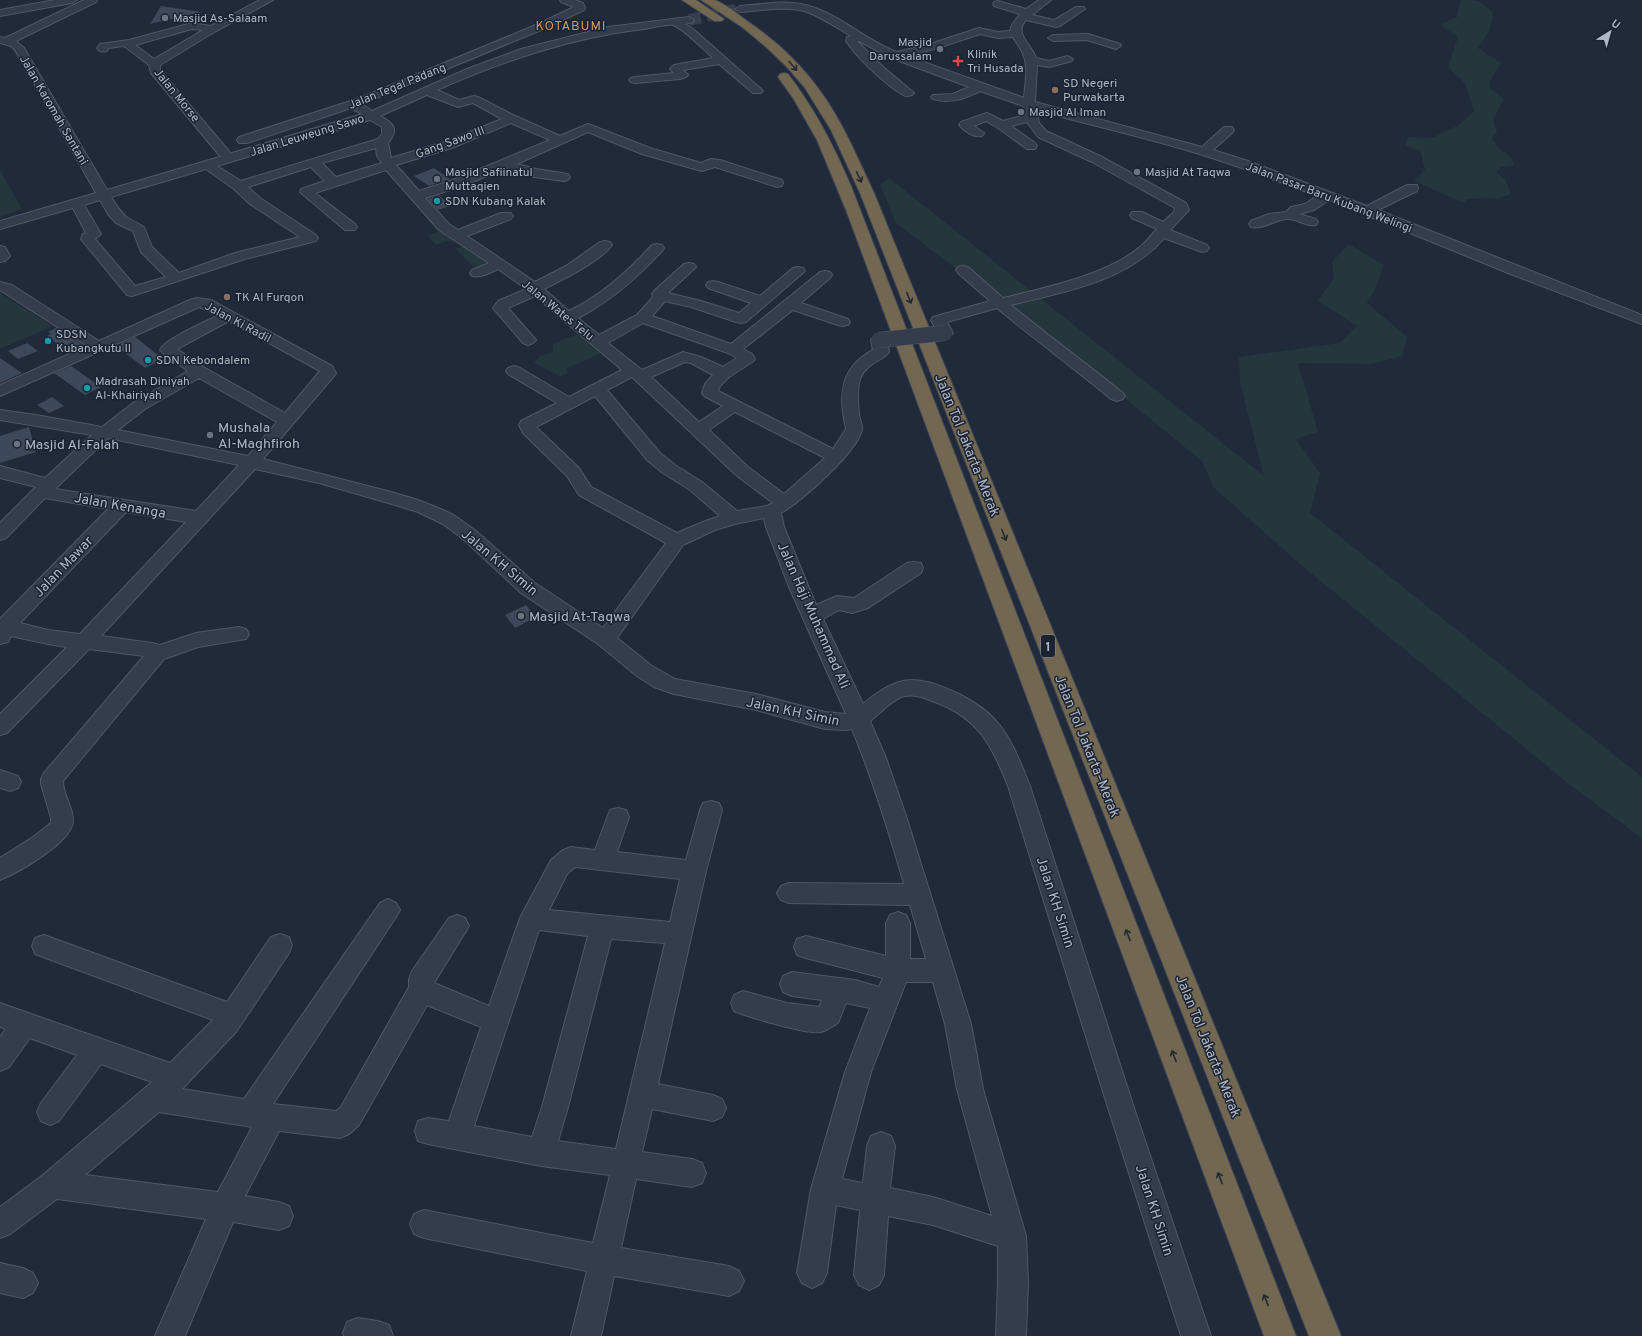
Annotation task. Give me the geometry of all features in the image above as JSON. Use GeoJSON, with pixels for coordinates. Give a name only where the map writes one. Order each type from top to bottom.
{"type":"FeatureCollection","features":[{"type":"Feature","properties":{"kind":"highway","name":"Jalan Tol Jakarta–Merak"},"geometry":{"type":"LineString","coordinates":[[708,0],[767,40],[788,60],[817,94],[835,124],[848,152],[872,208],[1325,1336]]}},
{"type":"Feature","properties":{"kind":"highway","name":"Jalan Tol Jakarta–Merak"},"geometry":{"type":"LineString","coordinates":[[688,10],[709,12],[742,35],[768,58],[799,94],[823,136],[871,256],[1280,1336]]}},
{"type":"Feature","properties":{"kind":"street"},"geometry":{"type":"LineString","coordinates":[[0,13],[72,0]]}},
{"type":"Feature","properties":{"kind":"street"},"geometry":{"type":"LineString","coordinates":[[2,43],[92,0]]}},
{"type":"Feature","properties":{"kind":"street"},"geometry":{"type":"LineString","coordinates":[[565,0],[579,5],[581,13],[608,30]]}},
{"type":"Feature","properties":{"kind":"street"},"geometry":{"type":"LineString","coordinates":[[242,1],[265,2]]}},
{"type":"Feature","properties":{"kind":"street","name":"Jalan Morse"},"geometry":{"type":"LineString","coordinates":[[227,147],[155,71],[154,64],[207,28],[265,2]]}},
{"type":"Feature","properties":{"kind":"street"},"geometry":{"type":"LineString","coordinates":[[1029,2],[1043,2]]}},
{"type":"Feature","properties":{"kind":"street"},"geometry":{"type":"LineString","coordinates":[[606,640],[677,541],[709,526],[733,518],[779,507],[836,457],[850,438],[854,429],[851,416],[851,385],[853,377],[866,360],[880,346],[942,327],[1000,303],[1060,287],[1131,260],[1144,251],[1181,213],[1181,206],[1124,176],[1096,159],[1060,144],[1042,134],[1033,123],[1029,104],[1032,61],[1024,45],[1016,34],[1016,26],[1025,15],[1043,2]]}},
{"type":"Feature","properties":{"kind":"street"},"geometry":{"type":"LineString","coordinates":[[998,4],[1025,15],[1056,24],[1080,10]]}},
{"type":"Feature","properties":{"kind":"street","name":"Jalan Pasar Baru Kubang Welingi"},"geometry":{"type":"LineString","coordinates":[[740,9],[776,6],[806,9],[822,15],[860,38],[895,56],[978,87],[1029,104],[1205,151],[1327,195],[1642,320]]}},
{"type":"Feature","properties":{"kind":"street","name":"Jalan Leuweung Sawo"},"geometry":{"type":"LineString","coordinates":[[0,225],[77,204],[94,192],[208,165],[337,127],[362,109],[426,90],[513,54],[608,30],[675,22],[688,10]]}},
{"type":"Feature","properties":{"kind":"street","name":"Jalan Tegal Padang"},"geometry":{"type":"LineString","coordinates":[[206,152],[362,109],[546,27],[581,13]]}},
{"type":"Feature","properties":{"kind":"street"},"geometry":{"type":"LineString","coordinates":[[675,22],[689,31],[757,91]]}},
{"type":"Feature","properties":{"kind":"street"},"geometry":{"type":"LineString","coordinates":[[966,22],[982,31],[998,35],[1016,34]]}},
{"type":"Feature","properties":{"kind":"street"},"geometry":{"type":"LineString","coordinates":[[134,49],[165,35],[192,26],[207,28]]}},
{"type":"Feature","properties":{"kind":"street"},"geometry":{"type":"LineString","coordinates":[[895,56],[982,31]]}},
{"type":"Feature","properties":{"kind":"street"},"geometry":{"type":"LineString","coordinates":[[134,49],[160,48],[168,42],[165,35]]}},
{"type":"Feature","properties":{"kind":"street"},"geometry":{"type":"LineString","coordinates":[[1024,45],[1053,38],[1088,37],[1116,46]]}},
{"type":"Feature","properties":{"kind":"street"},"geometry":{"type":"LineString","coordinates":[[860,38],[852,38],[851,41],[873,64],[908,93]]}},
{"type":"Feature","properties":{"kind":"street"},"geometry":{"type":"LineString","coordinates":[[103,49],[102,48],[104,46],[123,42],[154,64]]}},
{"type":"Feature","properties":{"kind":"street","name":"Jalan Karomah Santani"},"geometry":{"type":"LineString","coordinates":[[2,43],[29,76],[64,125],[94,192],[121,220],[136,226],[146,249],[176,278]]}},
{"type":"Feature","properties":{"kind":"street"},"geometry":{"type":"LineString","coordinates":[[1032,61],[1049,64],[1068,59]]}},
{"type":"Feature","properties":{"kind":"street"},"geometry":{"type":"LineString","coordinates":[[635,80],[680,76],[682,75],[676,68],[678,67],[721,60]]}},
{"type":"Feature","properties":{"kind":"street","name":"Jalan Karomah Santani"},"geometry":{"type":"LineString","coordinates":[[29,76],[44,115]]}},
{"type":"Feature","properties":{"kind":"street"},"geometry":{"type":"LineString","coordinates":[[937,97],[951,98],[978,87]]}},
{"type":"Feature","properties":{"kind":"street"},"geometry":{"type":"LineString","coordinates":[[426,90],[458,104],[474,99],[510,118],[560,140]]}},
{"type":"Feature","properties":{"kind":"street","name":"Jalan Wates Telu"},"geometry":{"type":"LineString","coordinates":[[362,109],[384,122],[388,127],[388,137],[382,142],[383,156],[444,227],[536,289],[637,373],[779,507]]}},
{"type":"Feature","properties":{"kind":"street"},"geometry":{"type":"LineString","coordinates":[[978,133],[965,125],[987,117],[1002,125],[1031,146]]}},
{"type":"Feature","properties":{"kind":"street"},"geometry":{"type":"LineString","coordinates":[[1002,125],[1032,117]]}},
{"type":"Feature","properties":{"kind":"street","name":"Gang Sawo III"},"geometry":{"type":"LineString","coordinates":[[332,188],[389,164],[448,145],[484,131],[510,118]]}},
{"type":"Feature","properties":{"kind":"street"},"geometry":{"type":"LineString","coordinates":[[51,128],[64,125]]}},
{"type":"Feature","properties":{"kind":"street"},"geometry":{"type":"LineString","coordinates":[[337,127],[356,141]]}},
{"type":"Feature","properties":{"kind":"street"},"geometry":{"type":"LineString","coordinates":[[417,196],[458,183],[506,164],[588,128],[646,151],[674,160],[702,167],[711,163],[716,163],[777,183]]}},
{"type":"Feature","properties":{"kind":"street"},"geometry":{"type":"LineString","coordinates":[[1205,151],[1228,130]]}},
{"type":"Feature","properties":{"kind":"street"},"geometry":{"type":"LineString","coordinates":[[239,186],[382,142]]}},
{"type":"Feature","properties":{"kind":"street","name":"Jalan Tegal Padang"},"geometry":{"type":"LineString","coordinates":[[94,192],[227,147]]}},
{"type":"Feature","properties":{"kind":"street"},"geometry":{"type":"LineString","coordinates":[[313,162],[332,188]]}},
{"type":"Feature","properties":{"kind":"street"},"geometry":{"type":"LineString","coordinates":[[506,164],[534,173],[564,176]]}},
{"type":"Feature","properties":{"kind":"street"},"geometry":{"type":"LineString","coordinates":[[77,204],[94,234],[89,236],[88,239],[122,278],[130,291],[176,278],[240,256],[311,238],[255,200],[239,186],[208,165]]}},
{"type":"Feature","properties":{"kind":"street"},"geometry":{"type":"LineString","coordinates":[[94,192],[112,180]]}},
{"type":"Feature","properties":{"kind":"street"},"geometry":{"type":"LineString","coordinates":[[332,188],[319,187],[306,192],[350,227]]}},
{"type":"Feature","properties":{"kind":"street"},"geometry":{"type":"LineString","coordinates":[[1367,211],[1412,188]]}},
{"type":"Feature","properties":{"kind":"street"},"geometry":{"type":"LineString","coordinates":[[1290,215],[1296,210],[1309,207],[1327,195]]}},
{"type":"Feature","properties":{"kind":"street"},"geometry":{"type":"LineString","coordinates":[[1137,215],[1202,248]]}},
{"type":"Feature","properties":{"kind":"street"},"geometry":{"type":"LineString","coordinates":[[1256,224],[1274,217],[1290,215],[1311,222]]}},
{"type":"Feature","properties":{"kind":"street"},"geometry":{"type":"LineString","coordinates":[[457,235],[506,216]]}},
{"type":"Feature","properties":{"kind":"street"},"geometry":{"type":"LineString","coordinates":[[528,340],[500,308],[503,304],[560,276],[585,261],[605,246]]}},
{"type":"Feature","properties":{"kind":"street"},"geometry":{"type":"LineString","coordinates":[[568,317],[583,310],[609,294],[657,248]]}},
{"type":"Feature","properties":{"kind":"street"},"geometry":{"type":"LineString","coordinates":[[0,250],[3,256],[0,258]]}},
{"type":"Feature","properties":{"kind":"street"},"geometry":{"type":"LineString","coordinates":[[478,273],[499,264]]}},
{"type":"Feature","properties":{"kind":"street"},"geometry":{"type":"LineString","coordinates":[[598,342],[642,318],[660,297],[659,294],[689,267]]}},
{"type":"Feature","properties":{"kind":"street"},"geometry":{"type":"LineString","coordinates":[[963,270],[1038,335],[1078,364],[1117,396]]}},
{"type":"Feature","properties":{"kind":"street"},"geometry":{"type":"LineString","coordinates":[[660,297],[665,296],[703,306],[741,319],[798,271]]}},
{"type":"Feature","properties":{"kind":"street"},"geometry":{"type":"LineString","coordinates":[[733,350],[825,275]]}},
{"type":"Feature","properties":{"kind":"street"},"geometry":{"type":"LineString","coordinates":[[0,286],[6,288],[97,346]]}},
{"type":"Feature","properties":{"kind":"street"},"geometry":{"type":"LineString","coordinates":[[703,306],[718,287],[762,302]]}},
{"type":"Feature","properties":{"kind":"street","name":"Jalan Ki Radil"},"geometry":{"type":"LineString","coordinates":[[0,391],[197,302],[206,303],[327,369],[328,373],[286,420]]}},
{"type":"Feature","properties":{"kind":"street"},"geometry":{"type":"LineString","coordinates":[[790,304],[843,322]]}},
{"type":"Feature","properties":{"kind":"street"},"geometry":{"type":"LineString","coordinates":[[0,727],[85,641],[198,518],[252,462],[286,420],[199,371],[168,348],[228,316]]}},
{"type":"Feature","properties":{"kind":"street"},"geometry":{"type":"LineString","coordinates":[[642,318],[733,350],[743,355],[747,359],[724,374],[711,386],[709,390],[710,393],[836,457]]}},
{"type":"Feature","properties":{"kind":"street"},"geometry":{"type":"LineString","coordinates":[[677,541],[585,491],[573,472],[529,429],[527,425],[597,388],[682,357],[707,365],[724,374]]}},
{"type":"Feature","properties":{"kind":"street"},"geometry":{"type":"LineString","coordinates":[[0,534],[45,488],[104,433],[139,406],[199,371]]}},
{"type":"Feature","properties":{"kind":"street"},"geometry":{"type":"LineString","coordinates":[[514,371],[568,403]]}},
{"type":"Feature","properties":{"kind":"street"},"geometry":{"type":"LineString","coordinates":[[597,388],[654,457],[669,469],[696,486],[733,518]]}},
{"type":"Feature","properties":{"kind":"street"},"geometry":{"type":"LineString","coordinates":[[697,430],[711,422],[734,405]]}},
{"type":"Feature","properties":{"kind":"street","name":"Jalan KH Simin"},"geometry":{"type":"LineString","coordinates":[[0,415],[55,422],[252,462],[320,478],[420,506],[451,521],[532,590],[560,611],[606,640],[636,665],[670,685],[761,703],[833,722],[849,722],[858,718],[884,697],[901,689],[922,689],[947,697],[972,710],[985,722],[1006,753],[1019,786],[1123,1114],[1196,1336]]}},
{"type":"Feature","properties":{"kind":"street","name":"Jalan Kenanga"},"geometry":{"type":"LineString","coordinates":[[0,472],[45,488],[121,506],[198,518]]}},
{"type":"Feature","properties":{"kind":"street","name":"Jalan Mawar"},"geometry":{"type":"LineString","coordinates":[[2,631],[121,506]]}},
{"type":"Feature","properties":{"kind":"street","name":"Jalan Haji Muhammad Ali"},"geometry":{"type":"LineString","coordinates":[[779,507],[775,527],[811,616],[850,695],[873,752],[895,816],[958,1024],[970,1088],[1012,1236],[1013,1283],[1011,1336]]}},
{"type":"Feature","properties":{"kind":"street"},"geometry":{"type":"LineString","coordinates":[[811,616],[837,603],[852,606],[861,604],[914,568]]}},
{"type":"Feature","properties":{"kind":"street"},"geometry":{"type":"LineString","coordinates":[[2,631],[152,650],[157,654]]}},
{"type":"Feature","properties":{"kind":"street"},"geometry":{"type":"LineString","coordinates":[[0,870],[28,853],[62,826],[62,819],[52,785],[52,779],[157,654],[196,640],[239,634]]}},
{"type":"Feature","properties":{"kind":"street"},"geometry":{"type":"LineString","coordinates":[[586,1336],[694,871],[711,810]]}},
{"type":"Feature","properties":{"kind":"street"},"geometry":{"type":"LineString","coordinates":[[603,860],[618,817]]}},
{"type":"Feature","properties":{"kind":"street"},"geometry":{"type":"LineString","coordinates":[[457,1136],[527,930],[559,866],[571,857],[694,871]]}},
{"type":"Feature","properties":{"kind":"street"},"geometry":{"type":"LineString","coordinates":[[789,893],[918,895]]}},
{"type":"Feature","properties":{"kind":"street"},"geometry":{"type":"LineString","coordinates":[[170,1336],[225,1207],[261,1115],[388,910]]}},
{"type":"Feature","properties":{"kind":"street"},"geometry":{"type":"LineString","coordinates":[[532,918],[602,927],[680,934]]}},
{"type":"Feature","properties":{"kind":"street"},"geometry":{"type":"LineString","coordinates":[[812,1273],[825,1189],[858,1072],[898,970],[898,923]]}},
{"type":"Feature","properties":{"kind":"street"},"geometry":{"type":"LineString","coordinates":[[155,1098],[261,1115],[333,1125],[340,1124],[350,1116],[422,989],[421,980],[457,926]]}},
{"type":"Feature","properties":{"kind":"street"},"geometry":{"type":"LineString","coordinates":[[541,1152],[555,1107],[602,927]]}},
{"type":"Feature","properties":{"kind":"street"},"geometry":{"type":"LineString","coordinates":[[0,1224],[53,1185],[155,1098],[220,1030],[280,945]]}},
{"type":"Feature","properties":{"kind":"street"},"geometry":{"type":"LineString","coordinates":[[44,946],[232,1015]]}},
{"type":"Feature","properties":{"kind":"street"},"geometry":{"type":"LineString","coordinates":[[806,947],[898,970],[942,970]]}},
{"type":"Feature","properties":{"kind":"street"},"geometry":{"type":"LineString","coordinates":[[792,984],[856,992],[886,1001]]}},
{"type":"Feature","properties":{"kind":"street"},"geometry":{"type":"LineString","coordinates":[[422,989],[427,994],[496,1021]]}},
{"type":"Feature","properties":{"kind":"street"},"geometry":{"type":"LineString","coordinates":[[743,1003],[787,1015],[820,1020],[829,1014],[838,990]]}},
{"type":"Feature","properties":{"kind":"street"},"geometry":{"type":"LineString","coordinates":[[0,1016],[175,1078]]}},
{"type":"Feature","properties":{"kind":"street"},"geometry":{"type":"LineString","coordinates":[[0,1058],[25,1024]]}},
{"type":"Feature","properties":{"kind":"street"},"geometry":{"type":"LineString","coordinates":[[50,1112],[96,1050]]}},
{"type":"Feature","properties":{"kind":"street"},"geometry":{"type":"LineString","coordinates":[[642,1094],[713,1108]]}},
{"type":"Feature","properties":{"kind":"street"},"geometry":{"type":"LineString","coordinates":[[428,1131],[541,1152],[692,1173]]}},
{"type":"Feature","properties":{"kind":"street"},"geometry":{"type":"LineString","coordinates":[[869,1275],[881,1146]]}},
{"type":"Feature","properties":{"kind":"street"},"geometry":{"type":"LineString","coordinates":[[53,1185],[225,1207],[279,1216]]}},
{"type":"Feature","properties":{"kind":"street"},"geometry":{"type":"LineString","coordinates":[[825,1189],[934,1211],[1012,1236]]}},
{"type":"Feature","properties":{"kind":"street"},"geometry":{"type":"LineString","coordinates":[[424,1224],[604,1260],[729,1281]]}},
{"type":"Feature","properties":{"kind":"green space"},"geometry":{"type":"Polygon","coordinates":[[[1460,0],[1471,0],[1482,3],[1493,13],[1489,31],[1478,48],[1501,63],[1489,82],[1490,88],[1504,99],[1493,120],[1497,132],[1492,138],[1497,146],[1510,157],[1514,165],[1501,167],[1496,172],[1505,179],[1511,194],[1500,198],[1467,199],[1464,203],[1414,181],[1425,170],[1421,153],[1405,145],[1408,137],[1432,138],[1459,125],[1474,111],[1465,83],[1448,67],[1458,37],[1440,25],[1457,17],[1460,0]]]}},
{"type":"Feature","properties":{"kind":"green space"},"geometry":{"type":"Polygon","coordinates":[[[0,170],[22,209],[0,217],[0,170]]]}},
{"type":"Feature","properties":{"kind":"green space"},"geometry":{"type":"Polygon","coordinates":[[[889,178],[1264,476],[1240,383],[1239,357],[1340,343],[1357,326],[1318,301],[1334,278],[1332,262],[1349,244],[1384,265],[1374,291],[1367,303],[1407,337],[1403,356],[1372,364],[1298,363],[1318,432],[1296,439],[1320,473],[1310,513],[1642,777],[1642,838],[1574,788],[1307,570],[1213,487],[1203,462],[1106,383],[896,223],[880,185],[889,178]]]}},
{"type":"Feature","properties":{"kind":"green space"},"geometry":{"type":"Polygon","coordinates":[[[443,230],[495,264],[477,271],[456,249],[462,246],[456,242],[449,241],[436,245],[427,235],[443,230]]]}},
{"type":"Feature","properties":{"kind":"green space"},"geometry":{"type":"Polygon","coordinates":[[[0,293],[53,326],[0,349],[0,293]]]}},
{"type":"Feature","properties":{"kind":"green space"},"geometry":{"type":"Polygon","coordinates":[[[581,332],[603,352],[566,369],[568,373],[561,377],[534,363],[540,356],[553,352],[553,344],[581,332]]]}},
{"type":"Feature","properties":{"kind":"building","name":"Masjid As-Salaam"},"geometry":{"type":"Polygon","coordinates":[[[161,6],[202,12],[150,24],[161,6]]]}},
{"type":"Feature","properties":{"kind":"building","name":"Masjid Safiinatul Muttaqien"},"geometry":{"type":"Polygon","coordinates":[[[434,168],[450,179],[429,186],[414,176],[434,168]]]}},
{"type":"Feature","properties":{"kind":"building","name":"SDN Kubang Kalak"},"geometry":{"type":"Polygon","coordinates":[[[439,195],[450,206],[438,210],[428,199],[439,195]]]}},
{"type":"Feature","properties":{"kind":"building"},"geometry":{"type":"Polygon","coordinates":[[[56,328],[84,346],[69,353],[47,336],[51,334],[48,332],[56,328]]]}},
{"type":"Feature","properties":{"kind":"building","name":"SDN Kebondalem"},"geometry":{"type":"Polygon","coordinates":[[[135,337],[163,359],[145,368],[116,346],[135,337]]]}},
{"type":"Feature","properties":{"kind":"building"},"geometry":{"type":"Polygon","coordinates":[[[27,343],[38,351],[18,359],[8,351],[27,343]]]}},
{"type":"Feature","properties":{"kind":"building"},"geometry":{"type":"Polygon","coordinates":[[[0,358],[22,373],[0,383],[0,358]]]}},
{"type":"Feature","properties":{"kind":"building"},"geometry":{"type":"Polygon","coordinates":[[[71,366],[101,387],[85,395],[54,373],[71,366]]]}},
{"type":"Feature","properties":{"kind":"building"},"geometry":{"type":"Polygon","coordinates":[[[52,397],[64,406],[49,413],[37,405],[52,397]]]}},
{"type":"Feature","properties":{"kind":"building","name":"Masjid Al-Falah"},"geometry":{"type":"Polygon","coordinates":[[[29,427],[36,452],[0,463],[0,436],[29,427]]]}},
{"type":"Feature","properties":{"kind":"building","name":"Masjid At-Taqwa"},"geometry":{"type":"Polygon","coordinates":[[[526,605],[536,617],[515,628],[505,615],[526,605]]]}},
{"type":"Feature","properties":{"kind":"tunnel"},"geometry":{"type":"LineString","coordinates":[[689,20],[740,9]]}},
{"type":"Feature","properties":{"kind":"place","name":"Masjid As-Salaam"},"geometry":{"type":"Point","coordinates":[165,18]}},
{"type":"Feature","properties":{"kind":"place","name":"Masjid Darussalam"},"geometry":{"type":"Point","coordinates":[940,49]}},
{"type":"Feature","properties":{"kind":"place","name":"Klinik Tri Husada"},"geometry":{"type":"Point","coordinates":[958,61]}},
{"type":"Feature","properties":{"kind":"place","name":"SD Negeri Purwakarta"},"geometry":{"type":"Point","coordinates":[1055,90]}},
{"type":"Feature","properties":{"kind":"place","name":"Masjid Al Iman"},"geometry":{"type":"Point","coordinates":[1021,112]}},
{"type":"Feature","properties":{"kind":"place","name":"Masjid At Taqwa"},"geometry":{"type":"Point","coordinates":[1137,172]}},
{"type":"Feature","properties":{"kind":"place","name":"Masjid Safiinatul Muttaqien"},"geometry":{"type":"Point","coordinates":[437,179]}},
{"type":"Feature","properties":{"kind":"place","name":"SDN Kubang Kalak"},"geometry":{"type":"Point","coordinates":[437,201]}},
{"type":"Feature","properties":{"kind":"place","name":"TK Al Furqon"},"geometry":{"type":"Point","coordinates":[227,297]}},
{"type":"Feature","properties":{"kind":"place","name":"SDSN Kubangkutu II"},"geometry":{"type":"Point","coordinates":[48,341]}},
{"type":"Feature","properties":{"kind":"place","name":"SDN Kebondalem"},"geometry":{"type":"Point","coordinates":[148,360]}},
{"type":"Feature","properties":{"kind":"place","name":"Madrasah Diniyah Al-Khairiyah"},"geometry":{"type":"Point","coordinates":[87,388]}},
{"type":"Feature","properties":{"kind":"place","name":"Mushala Al-Maghfiroh"},"geometry":{"type":"Point","coordinates":[210,435]}},
{"type":"Feature","properties":{"kind":"place","name":"Masjid Al-Falah"},"geometry":{"type":"Point","coordinates":[17,444]}},
{"type":"Feature","properties":{"kind":"place","name":"Masjid At-Taqwa"},"geometry":{"type":"Point","coordinates":[521,616]}},
{"type":"Feature","properties":{"kind":"district","name":"KOTABUMI"},"geometry":{"type":"Point","coordinates":[571,25]}}]}
